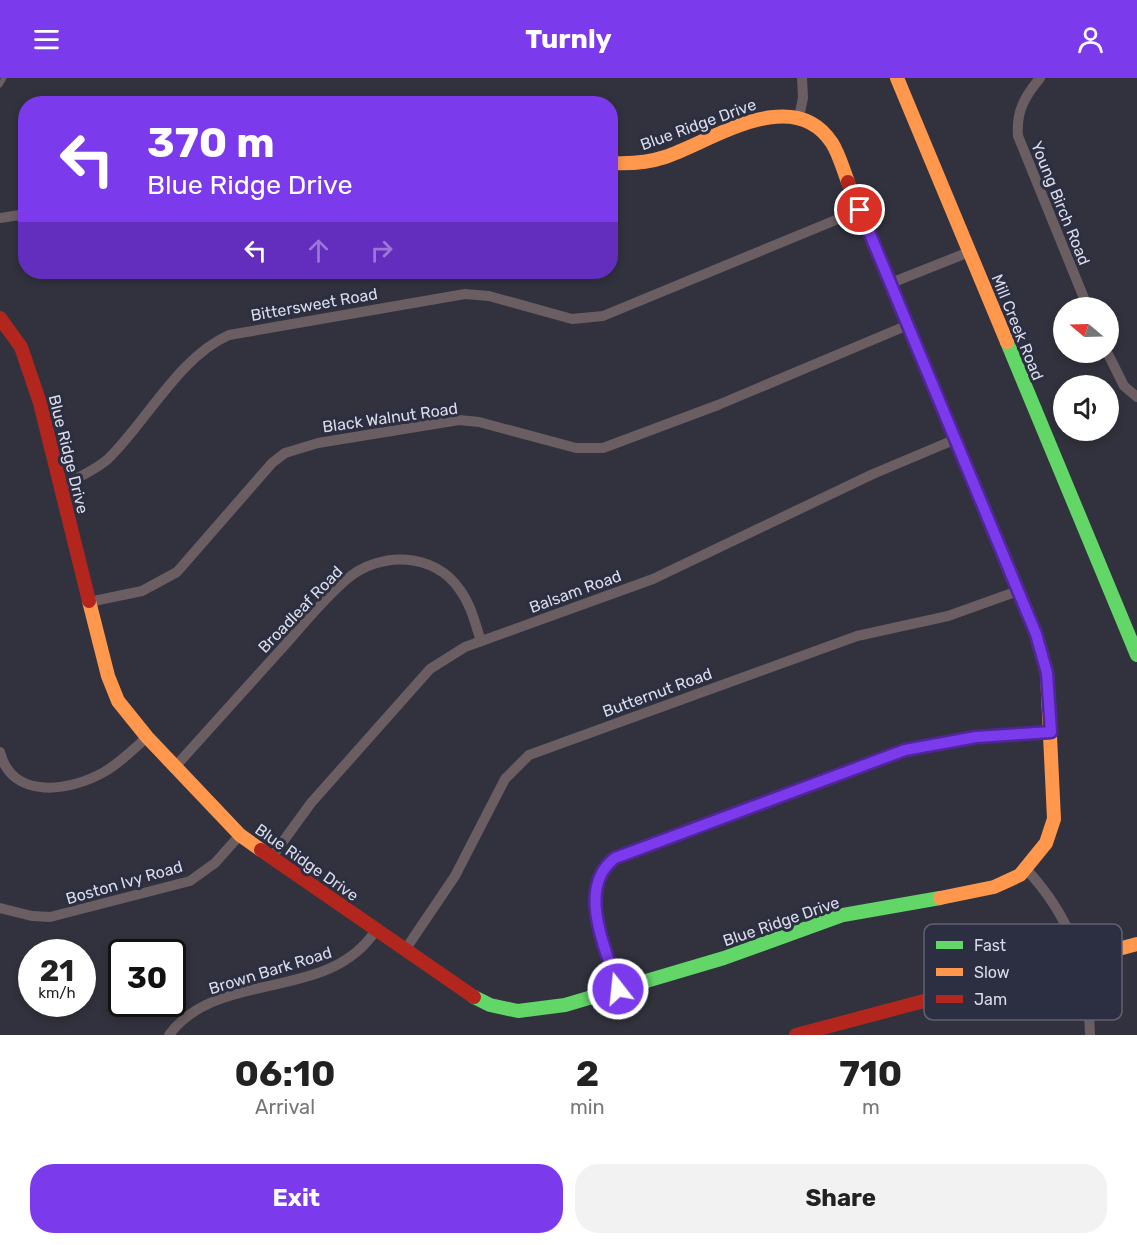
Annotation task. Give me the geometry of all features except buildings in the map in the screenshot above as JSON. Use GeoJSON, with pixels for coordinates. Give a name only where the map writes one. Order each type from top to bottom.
{"type":"FeatureCollection","features":[{"type":"Feature","properties":{"kind":"street"},"geometry":{"type":"LineString","coordinates":[[799,117],[803,98],[802,78]]}},
{"type":"Feature","properties":{"kind":"street","name":"Mill Creek Road"},"geometry":{"type":"LineString","coordinates":[[897,78],[1137,655]]}},
{"type":"Feature","properties":{"kind":"street","name":"Young Birch Road"},"geometry":{"type":"LineString","coordinates":[[1040,78],[1024,98],[1019,111],[1018,136],[1084,297]]}},
{"type":"Feature","properties":{"kind":"street","name":"Blue Ridge Drive"},"geometry":{"type":"LineString","coordinates":[[0,318],[26,357],[113,691],[147,737],[174,768],[240,835],[471,995],[505,1010],[539,1010],[724,958],[843,915],[970,893],[1005,883],[1026,869],[1046,843],[1054,819],[1051,732],[1044,660],[956,439],[832,143],[815,126],[799,117],[778,115],[764,118],[665,157],[645,162],[618,163]]}},
{"type":"Feature","properties":{"kind":"street","name":"Bittersweet Road"},"geometry":{"type":"LineString","coordinates":[[60,486],[87,474],[106,460],[201,352],[229,335],[465,294],[489,296],[572,319],[603,316],[860,210]]}},
{"type":"Feature","properties":{"kind":"street"},"geometry":{"type":"LineString","coordinates":[[0,218],[18,215]]}},
{"type":"Feature","properties":{"kind":"street"},"geometry":{"type":"LineString","coordinates":[[891,283],[969,252]]}},
{"type":"Feature","properties":{"kind":"street","name":"Black Walnut Road"},"geometry":{"type":"LineString","coordinates":[[89,602],[142,591],[177,572],[272,463],[295,449],[324,442],[459,420],[495,426],[576,448],[603,448],[718,405],[908,325]]}},
{"type":"Feature","properties":{"kind":"street"},"geometry":{"type":"LineString","coordinates":[[1112,363],[1124,386],[1137,398]]}},
{"type":"Feature","properties":{"kind":"street","name":"Balsam Road"},"geometry":{"type":"LineString","coordinates":[[271,858],[311,803],[430,669],[443,658],[481,641],[652,579],[873,474],[956,439]]}},
{"type":"Feature","properties":{"kind":"street","name":"Broadleaf Road"},"geometry":{"type":"LineString","coordinates":[[174,768],[321,605],[347,579],[374,562],[394,559],[416,561],[447,576],[461,591],[470,607],[481,641]]}},
{"type":"Feature","properties":{"kind":"street","name":"Butternut Road"},"geometry":{"type":"LineString","coordinates":[[405,950],[455,876],[505,779],[529,755],[857,636],[948,616],[1018,591]]}},
{"type":"Feature","properties":{"kind":"street"},"geometry":{"type":"LineString","coordinates":[[618,989],[600,929],[594,894],[600,872],[615,858],[905,750],[976,737],[1051,732]]}},
{"type":"Feature","properties":{"kind":"street"},"geometry":{"type":"LineString","coordinates":[[0,752],[5,765],[21,781],[43,789],[59,788],[105,772],[147,737]]}},
{"type":"Feature","properties":{"kind":"street","name":"Boston Ivy Road"},"geometry":{"type":"LineString","coordinates":[[0,908],[32,916],[50,917],[174,886],[200,875],[240,835]]}},
{"type":"Feature","properties":{"kind":"street"},"geometry":{"type":"LineString","coordinates":[[1026,869],[1046,890],[1066,924]]}},
{"type":"Feature","properties":{"kind":"street","name":"Brown Bark Road"},"geometry":{"type":"LineString","coordinates":[[169,1035],[178,1023],[199,1008],[333,969],[359,952],[376,930]]}},
{"type":"Feature","properties":{"kind":"street"},"geometry":{"type":"LineString","coordinates":[[1122,948],[1137,944]]}},
{"type":"Feature","properties":{"kind":"street"},"geometry":{"type":"LineString","coordinates":[[796,1035],[924,1001]]}},
{"type":"Feature","properties":{"kind":"street"},"geometry":{"type":"LineString","coordinates":[[1089,1020],[1090,1035]]}},
{"type":"Feature","properties":{"kind":"lane"},"geometry":{"type":"LineString","coordinates":[[0,85],[4,78]]}},
{"type":"Feature","properties":{"kind":"traffic: fast"},"geometry":{"type":"LineString","coordinates":[[1007,342],[1137,655]]}},
{"type":"Feature","properties":{"kind":"traffic: fast"},"geometry":{"type":"LineString","coordinates":[[474,997],[490,1005],[518,1011],[565,1005],[724,958],[843,915],[940,898]]}},
{"type":"Feature","properties":{"kind":"traffic: slow"},"geometry":{"type":"LineString","coordinates":[[897,78],[1007,342]]}},
{"type":"Feature","properties":{"kind":"traffic: slow"},"geometry":{"type":"LineString","coordinates":[[618,163],[638,163],[665,157],[751,122],[774,117],[796,118],[816,126],[832,143],[848,182]]}},
{"type":"Feature","properties":{"kind":"traffic: slow"},"geometry":{"type":"LineString","coordinates":[[940,898],[994,887],[1020,875],[1046,843],[1054,819],[1047,673],[1036,634],[980,499]]}},
{"type":"Feature","properties":{"kind":"traffic: slow"},"geometry":{"type":"LineString","coordinates":[[89,601],[108,676],[118,701],[147,737],[240,835],[261,850]]}},
{"type":"Feature","properties":{"kind":"traffic: slow"},"geometry":{"type":"LineString","coordinates":[[1122,948],[1137,944]]}},
{"type":"Feature","properties":{"kind":"traffic: jam"},"geometry":{"type":"LineString","coordinates":[[848,182],[980,499]]}},
{"type":"Feature","properties":{"kind":"traffic: jam"},"geometry":{"type":"LineString","coordinates":[[0,318],[21,347],[40,403],[89,601]]}},
{"type":"Feature","properties":{"kind":"traffic: jam"},"geometry":{"type":"LineString","coordinates":[[261,850],[474,997]]}},
{"type":"Feature","properties":{"kind":"traffic: jam"},"geometry":{"type":"LineString","coordinates":[[796,1035],[924,1001]]}},
{"type":"Feature","properties":{"kind":"route"},"geometry":{"type":"LineString","coordinates":[[618,989],[600,929],[594,894],[600,872],[615,858],[630,850],[905,750],[976,737],[1051,732],[1047,673],[1036,634],[860,210]]}}]}
